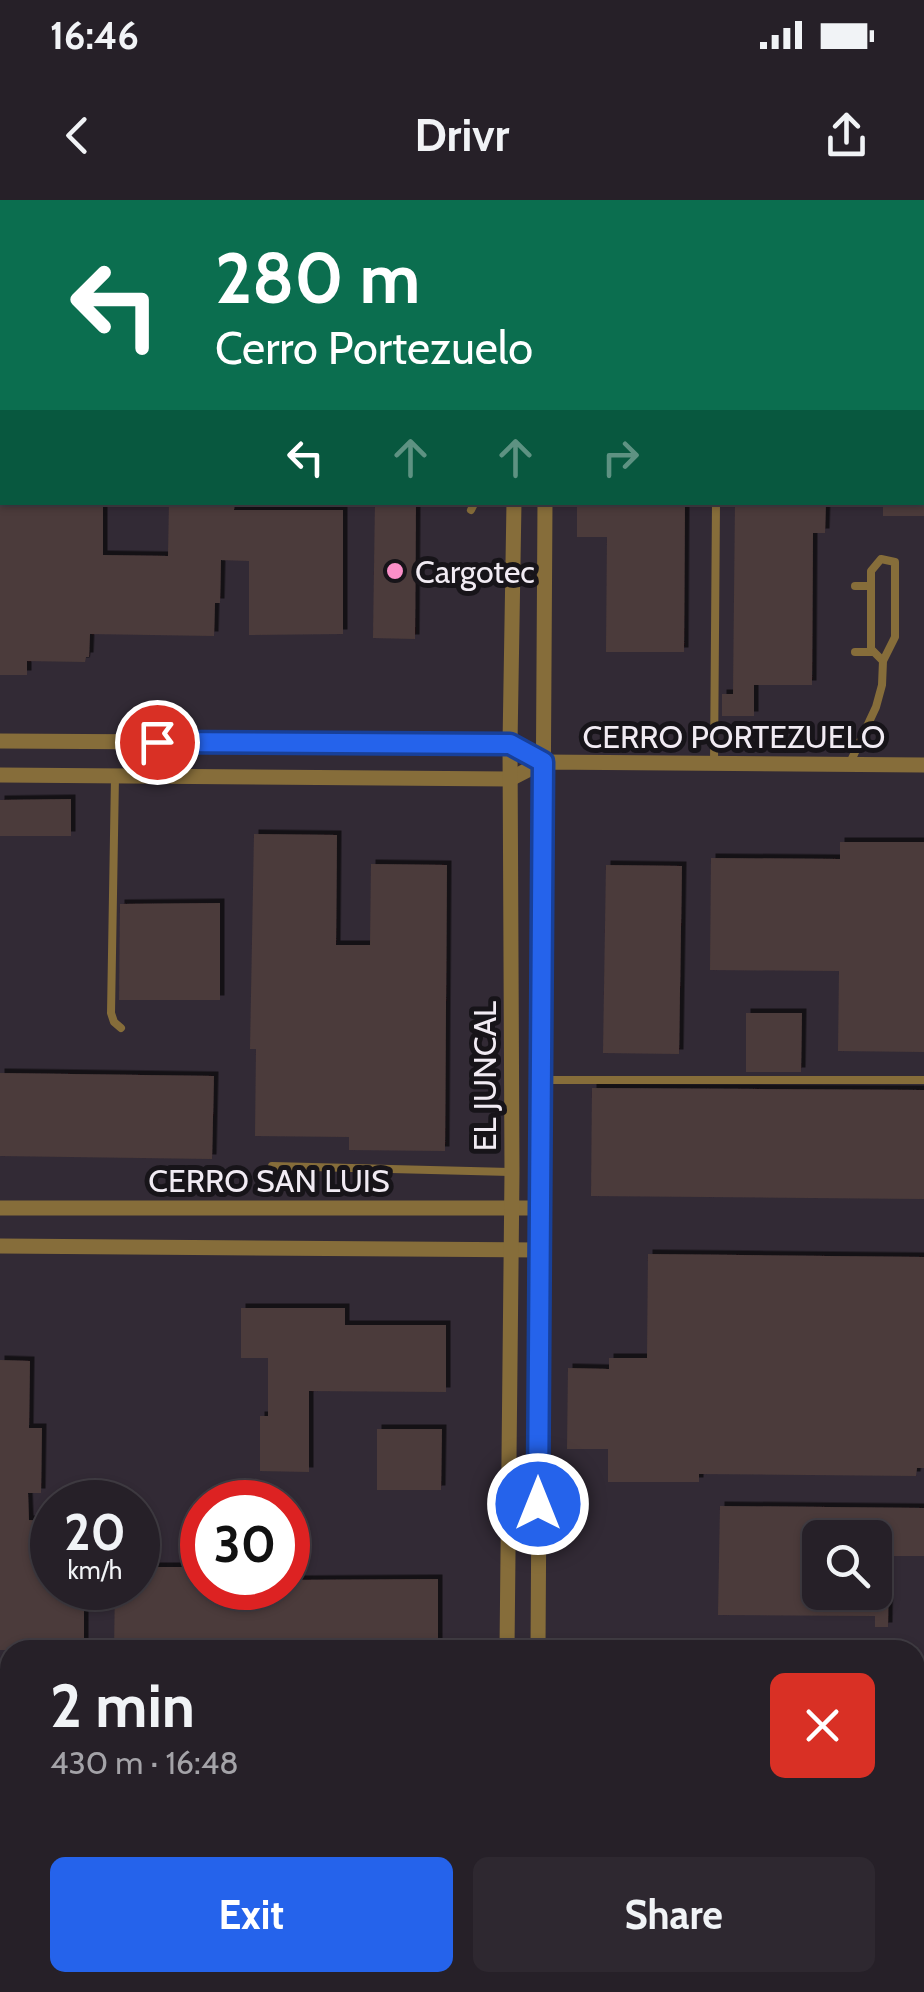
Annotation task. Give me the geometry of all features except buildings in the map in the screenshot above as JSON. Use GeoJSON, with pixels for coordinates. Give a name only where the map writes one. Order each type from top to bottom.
{"type":"FeatureCollection","features":[{"type":"Feature","properties":{"kind":"street","name":"EL JUNCAL"},"geometry":{"type":"LineString","coordinates":[[507,1640],[514,505]]}},
{"type":"Feature","properties":{"kind":"street","name":"EL JUNCAL"},"geometry":{"type":"LineString","coordinates":[[538,1640],[544,505]]}},
{"type":"Feature","properties":{"kind":"street","name":"CERRO PORTEZUELO"},"geometry":{"type":"LineString","coordinates":[[0,740],[510,744],[543,762]]}},
{"type":"Feature","properties":{"kind":"street","name":"CERRO PORTEZUELO"},"geometry":{"type":"LineString","coordinates":[[0,775],[510,779],[543,762],[924,766]]}},
{"type":"Feature","properties":{"kind":"street","name":"CERRO SAN LUIS"},"geometry":{"type":"LineString","coordinates":[[0,1208],[538,1208]]}},
{"type":"Feature","properties":{"kind":"street","name":"CERRO SAN LUIS"},"geometry":{"type":"LineString","coordinates":[[0,1246],[538,1250]]}},
{"type":"Feature","properties":{"kind":"lane"},"geometry":{"type":"LineString","coordinates":[[714,764],[716,505]]}},
{"type":"Feature","properties":{"kind":"lane"},"geometry":{"type":"LineString","coordinates":[[849,765],[876,707],[883,661],[895,638],[895,562],[881,558],[874,564],[871,586],[873,652]]}},
{"type":"Feature","properties":{"kind":"lane"},"geometry":{"type":"LineString","coordinates":[[855,586],[871,586]]}},
{"type":"Feature","properties":{"kind":"lane"},"geometry":{"type":"LineString","coordinates":[[855,652],[873,652],[883,661]]}},
{"type":"Feature","properties":{"kind":"lane"},"geometry":{"type":"LineString","coordinates":[[115,776],[111,1012],[121,1028]]}},
{"type":"Feature","properties":{"kind":"lane"},"geometry":{"type":"LineString","coordinates":[[540,1080],[924,1080]]}},
{"type":"Feature","properties":{"kind":"lane"},"geometry":{"type":"LineString","coordinates":[[272,1166],[512,1172]]}},
{"type":"Feature","properties":{"kind":"place","name":"Cargotec"},"geometry":{"type":"Point","coordinates":[395,571]}},
{"type":"Feature","properties":{"kind":"route"},"geometry":{"type":"LineString","coordinates":[[157,742],[510,744],[543,762],[538,1504]]}}]}
